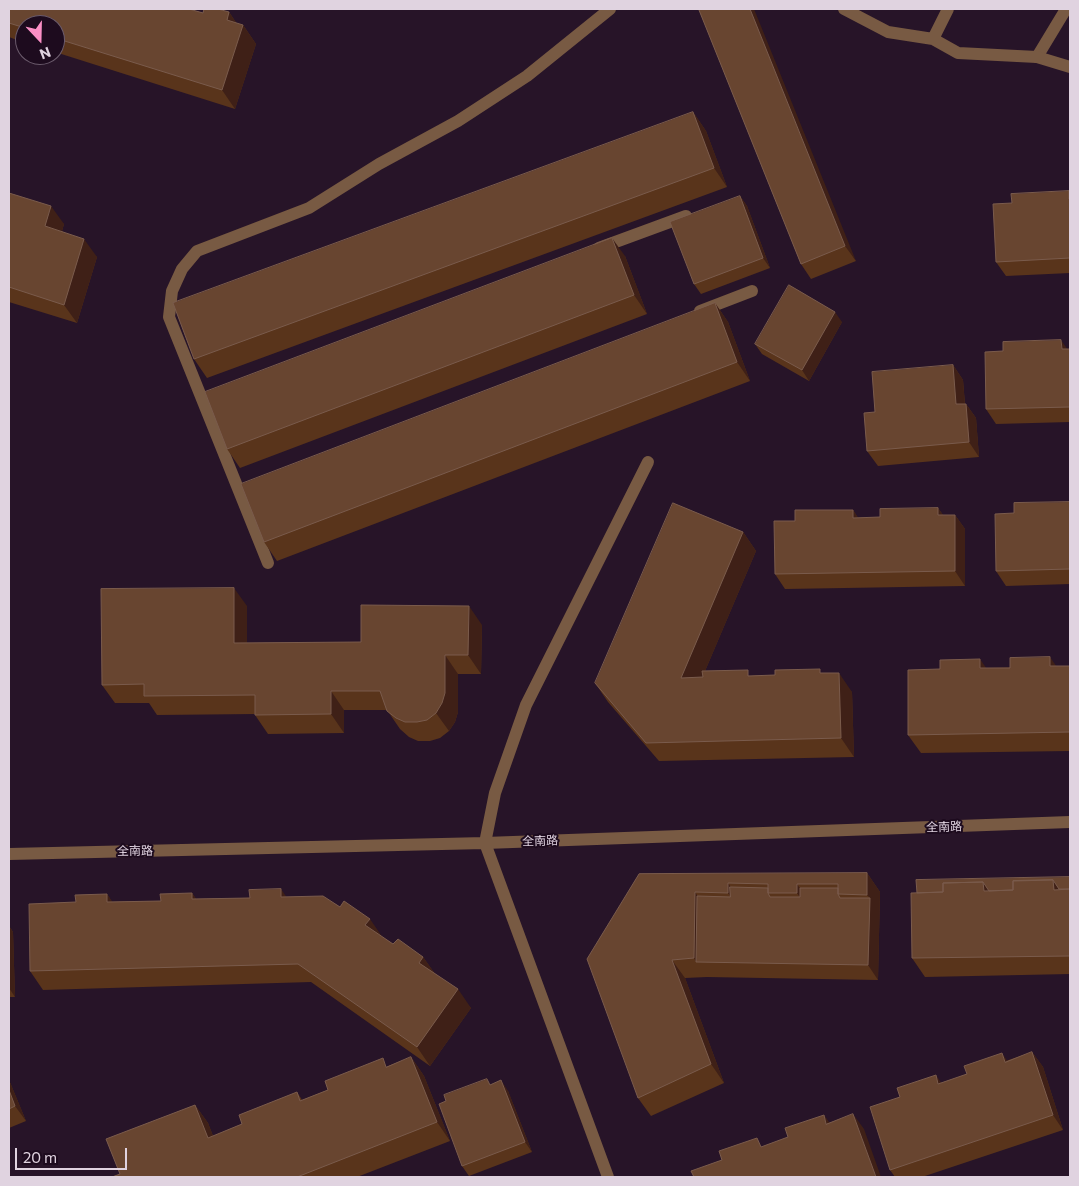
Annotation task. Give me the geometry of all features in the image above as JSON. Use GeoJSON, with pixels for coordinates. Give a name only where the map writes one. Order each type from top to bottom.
{"type":"FeatureCollection","features":[{"type":"Feature","properties":{"kind":"street"},"geometry":{"type":"LineString","coordinates":[[268,563],[242,486],[205,393],[169,317],[172,291],[182,269],[197,251],[309,208],[379,164],[458,121],[527,76],[610,9]]}},
{"type":"Feature","properties":{"kind":"street"},"geometry":{"type":"LineString","coordinates":[[844,9],[888,32],[933,39],[958,53],[1038,57],[1070,67]]}},
{"type":"Feature","properties":{"kind":"street"},"geometry":{"type":"LineString","coordinates":[[933,39],[948,9]]}},
{"type":"Feature","properties":{"kind":"street"},"geometry":{"type":"LineString","coordinates":[[1038,57],[1066,9]]}},
{"type":"Feature","properties":{"kind":"street"},"geometry":{"type":"LineString","coordinates":[[585,254],[697,212]]}},
{"type":"Feature","properties":{"kind":"street"},"geometry":{"type":"LineString","coordinates":[[688,315],[752,291]]}},
{"type":"Feature","properties":{"kind":"street"},"geometry":{"type":"LineString","coordinates":[[608,1177],[484,843],[495,793],[526,705],[648,462]]}},
{"type":"Feature","properties":{"kind":"street","name":"全南路"},"geometry":{"type":"LineString","coordinates":[[9,854],[484,843],[1070,822]]}},
{"type":"Feature","properties":{"kind":"building"},"geometry":{"type":"Polygon","coordinates":[[[9,9],[189,9],[203,13],[204,9],[218,9],[229,12],[227,20],[243,25],[222,90],[65,41],[65,15],[15,15],[15,25],[9,23],[9,9]]]}},
{"type":"Feature","properties":{"kind":"building"},"geometry":{"type":"Polygon","coordinates":[[[750,9],[845,246],[801,264],[699,10],[750,9]]]}},
{"type":"Feature","properties":{"kind":"building"},"geometry":{"type":"Polygon","coordinates":[[[693,112],[714,168],[194,359],[173,303],[693,112]]]}},
{"type":"Feature","properties":{"kind":"building"},"geometry":{"type":"Polygon","coordinates":[[[1069,191],[1070,258],[996,262],[993,204],[1012,203],[1011,194],[1069,191]]]}},
{"type":"Feature","properties":{"kind":"building"},"geometry":{"type":"Polygon","coordinates":[[[9,193],[51,206],[45,226],[84,239],[64,305],[9,287],[9,193]]]}},
{"type":"Feature","properties":{"kind":"building"},"geometry":{"type":"Polygon","coordinates":[[[740,196],[763,258],[694,284],[670,222],[740,196]]]}},
{"type":"Feature","properties":{"kind":"building"},"geometry":{"type":"Polygon","coordinates":[[[612,238],[634,295],[227,449],[205,392],[612,238]]]}},
{"type":"Feature","properties":{"kind":"building"},"geometry":{"type":"Polygon","coordinates":[[[789,285],[835,312],[802,370],[755,344],[789,285]]]}},
{"type":"Feature","properties":{"kind":"building"},"geometry":{"type":"Polygon","coordinates":[[[715,303],[737,362],[264,542],[241,484],[715,303]]]}},
{"type":"Feature","properties":{"kind":"building"},"geometry":{"type":"Polygon","coordinates":[[[1061,340],[1062,349],[1070,349],[1070,407],[986,409],[985,352],[1003,351],[1003,342],[1061,340]]]}},
{"type":"Feature","properties":{"kind":"building"},"geometry":{"type":"Polygon","coordinates":[[[953,365],[956,404],[966,404],[969,442],[867,451],[864,413],[875,412],[872,372],[953,365]]]}},
{"type":"Feature","properties":{"kind":"building"},"geometry":{"type":"Polygon","coordinates":[[[1070,502],[1070,569],[996,571],[995,514],[1014,513],[1014,503],[1070,502]]]}},
{"type":"Feature","properties":{"kind":"building"},"geometry":{"type":"Polygon","coordinates":[[[673,503],[743,532],[681,678],[703,677],[702,671],[748,670],[748,676],[775,675],[775,670],[820,669],[820,673],[839,673],[841,738],[646,743],[595,683],[673,503]]]}},
{"type":"Feature","properties":{"kind":"building"},"geometry":{"type":"Polygon","coordinates":[[[938,508],[938,515],[955,515],[955,571],[775,574],[774,521],[795,521],[795,510],[853,510],[853,518],[880,517],[880,509],[938,508]]]}},
{"type":"Feature","properties":{"kind":"building"},"geometry":{"type":"Polygon","coordinates":[[[234,588],[234,643],[361,642],[361,605],[469,606],[468,655],[445,655],[445,693],[442,703],[436,713],[427,720],[417,722],[405,722],[387,711],[380,691],[331,691],[331,714],[255,715],[255,695],[144,696],[144,684],[102,685],[101,589],[234,588]]]}},
{"type":"Feature","properties":{"kind":"building"},"geometry":{"type":"Polygon","coordinates":[[[1050,657],[1050,666],[1070,666],[1070,732],[908,735],[908,670],[940,669],[940,660],[980,659],[980,668],[1010,668],[1010,658],[1050,657]]]}},
{"type":"Feature","properties":{"kind":"building"},"geometry":{"type":"Polygon","coordinates":[[[867,873],[867,895],[838,894],[838,884],[797,884],[797,893],[768,893],[768,884],[728,883],[728,893],[695,892],[694,958],[672,960],[711,1064],[638,1098],[587,959],[639,874],[867,873]]]}},
{"type":"Feature","properties":{"kind":"building"},"geometry":{"type":"Polygon","coordinates":[[[1070,877],[1070,889],[1059,889],[1053,880],[1013,881],[1013,890],[989,891],[983,882],[943,883],[943,892],[917,893],[916,880],[1070,877]]]}},
{"type":"Feature","properties":{"kind":"building"},"geometry":{"type":"Polygon","coordinates":[[[1053,880],[1054,890],[1070,889],[1070,956],[912,958],[911,893],[943,892],[943,883],[983,882],[984,891],[1013,890],[1013,881],[1053,880]]]}},
{"type":"Feature","properties":{"kind":"building"},"geometry":{"type":"Polygon","coordinates":[[[730,887],[768,888],[770,897],[800,897],[800,888],[838,888],[840,898],[870,898],[868,965],[696,962],[697,896],[730,897],[730,887]]]}},
{"type":"Feature","properties":{"kind":"building"},"geometry":{"type":"Polygon","coordinates":[[[281,889],[281,897],[323,896],[340,907],[344,901],[370,919],[365,925],[393,944],[398,939],[423,957],[419,963],[458,989],[417,1047],[298,964],[30,971],[29,904],[76,902],[75,895],[107,894],[107,902],[161,901],[160,894],[192,893],[192,899],[250,898],[249,890],[281,889]]]}},
{"type":"Feature","properties":{"kind":"building"},"geometry":{"type":"Polygon","coordinates":[[[1032,1052],[1053,1115],[890,1170],[870,1107],[900,1097],[897,1088],[936,1075],[938,1084],[967,1074],[964,1066],[1002,1053],[1005,1062],[1032,1052]]]}},
{"type":"Feature","properties":{"kind":"building"},"geometry":{"type":"Polygon","coordinates":[[[411,1057],[437,1122],[297,1177],[112,1177],[120,1174],[106,1139],[195,1105],[208,1138],[242,1124],[239,1115],[297,1092],[300,1101],[328,1090],[325,1081],[383,1058],[386,1067],[411,1057]]]}},
{"type":"Feature","properties":{"kind":"building"},"geometry":{"type":"Polygon","coordinates":[[[487,1079],[490,1085],[501,1080],[525,1142],[462,1166],[439,1104],[446,1101],[444,1095],[487,1079]]]}},
{"type":"Feature","properties":{"kind":"building"},"geometry":{"type":"Polygon","coordinates":[[[9,1090],[15,1106],[9,1109],[9,1090]]]}},
{"type":"Feature","properties":{"kind":"building"},"geometry":{"type":"Polygon","coordinates":[[[853,1114],[876,1177],[694,1177],[691,1171],[722,1160],[719,1151],[757,1138],[761,1147],[788,1137],[785,1128],[824,1115],[826,1124],[853,1114]]]}}]}
